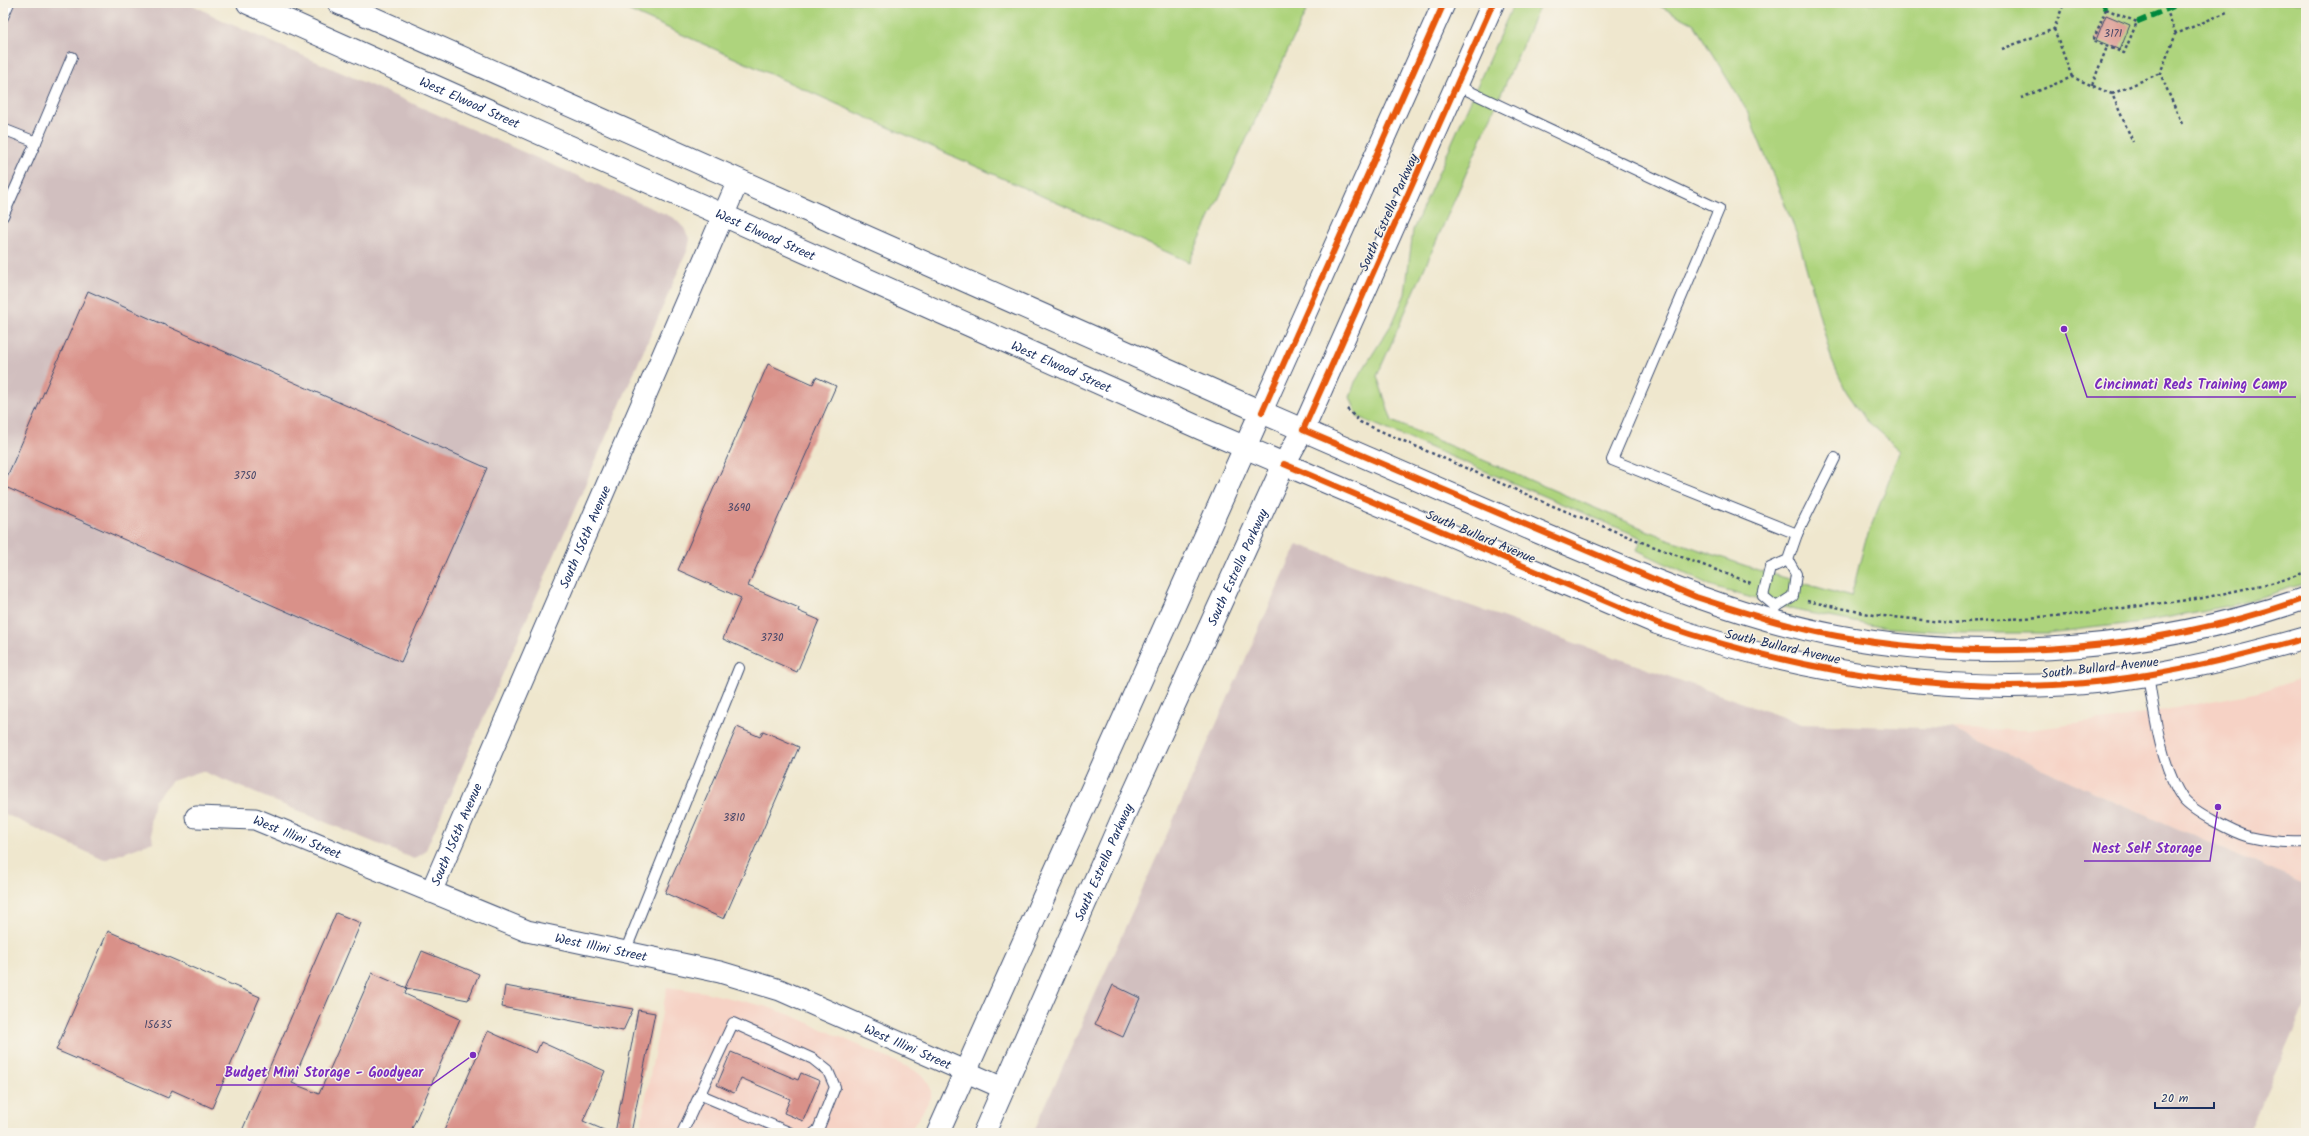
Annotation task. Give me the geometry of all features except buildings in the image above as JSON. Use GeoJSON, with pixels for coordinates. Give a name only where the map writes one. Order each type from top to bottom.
{"type":"FeatureCollection","features":[{"type":"Feature","properties":{"kind":"main road","name":"West Elwood Street"},"geometry":{"type":"LineString","coordinates":[[248,3],[1284,464]]}},
{"type":"Feature","properties":{"kind":"main road"},"geometry":{"type":"LineString","coordinates":[[339,3],[1303,430]]}},
{"type":"Feature","properties":{"kind":"main road"},"geometry":{"type":"LineString","coordinates":[[938,1133],[1444,3]]}},
{"type":"Feature","properties":{"kind":"main road","name":"South Estrella Parkway"},"geometry":{"type":"LineString","coordinates":[[984,1133],[1122,819],[1284,464],[1303,430],[1493,3]]}},
{"type":"Feature","properties":{"kind":"main road","name":"South Bullard Avenue"},"geometry":{"type":"LineString","coordinates":[[1303,430],[1654,581],[1696,597],[1774,614],[1837,636],[1942,649],[2011,649],[2099,644],[2166,635],[2225,623],[2306,598]]}},
{"type":"Feature","properties":{"kind":"main road","name":"South Bullard Avenue"},"geometry":{"type":"LineString","coordinates":[[1284,464],[1657,623],[1694,636],[1791,662],[1855,674],[1910,680],[2010,686],[2053,685],[2148,674],[2206,664],[2306,638]]}},
{"type":"Feature","properties":{"kind":"street","name":"South 156th Avenue"},"geometry":{"type":"LineString","coordinates":[[431,892],[738,181]]}},
{"type":"Feature","properties":{"kind":"street","name":"West Illini Street"},"geometry":{"type":"LineString","coordinates":[[196,817],[255,819],[527,930],[720,972],[780,990],[1003,1088]]}},
{"type":"Feature","properties":{"kind":"lane"},"geometry":{"type":"LineString","coordinates":[[3,17],[9,3]]}},
{"type":"Feature","properties":{"kind":"lane"},"geometry":{"type":"LineString","coordinates":[[3,216],[72,57]]}},
{"type":"Feature","properties":{"kind":"lane"},"geometry":{"type":"LineString","coordinates":[[1456,85],[1719,209],[1612,460],[1797,534]]}},
{"type":"Feature","properties":{"kind":"lane"},"geometry":{"type":"LineString","coordinates":[[3,130],[36,142]]}},
{"type":"Feature","properties":{"kind":"lane"},"geometry":{"type":"LineString","coordinates":[[1788,560],[1796,574],[1793,596],[1774,614],[1763,596],[1770,568],[1788,560],[1797,534],[1835,458]]}},
{"type":"Feature","properties":{"kind":"lane"},"geometry":{"type":"LineString","coordinates":[[625,952],[738,668]]}},
{"type":"Feature","properties":{"kind":"lane"},"geometry":{"type":"LineString","coordinates":[[2148,674],[2155,726],[2168,766],[2184,800],[2204,816],[2248,836],[2294,842],[2306,842]]}},
{"type":"Feature","properties":{"kind":"lane"},"geometry":{"type":"LineString","coordinates":[[682,1133],[701,1095],[733,1023],[813,1059],[828,1071],[835,1087],[818,1130],[814,1133]]}},
{"type":"Feature","properties":{"kind":"lane"},"geometry":{"type":"LineString","coordinates":[[701,1095],[791,1133]]}},
{"type":"Feature","properties":{"kind":"path"},"geometry":{"type":"LineString","coordinates":[[2064,3],[2054,29],[2072,77]]}},
{"type":"Feature","properties":{"kind":"path"},"geometry":{"type":"LineString","coordinates":[[2164,3],[2176,34]]}},
{"type":"Feature","properties":{"kind":"path"},"geometry":{"type":"LineString","coordinates":[[2106,9],[2137,22],[2124,53],[2107,47],[2093,41],[2106,9]]}},
{"type":"Feature","properties":{"kind":"path"},"geometry":{"type":"LineString","coordinates":[[2112,94],[2160,72],[2176,34],[2227,12]]}},
{"type":"Feature","properties":{"kind":"path"},"geometry":{"type":"LineString","coordinates":[[2002,49],[2054,29]]}},
{"type":"Feature","properties":{"kind":"path"},"geometry":{"type":"LineString","coordinates":[[2092,85],[2107,47]]}},
{"type":"Feature","properties":{"kind":"path"},"geometry":{"type":"LineString","coordinates":[[2160,72],[2182,124]]}},
{"type":"Feature","properties":{"kind":"path"},"geometry":{"type":"LineString","coordinates":[[2020,98],[2072,77],[2112,94],[2133,142]]}},
{"type":"Feature","properties":{"kind":"path"},"geometry":{"type":"LineString","coordinates":[[1347,409],[1360,422],[1553,506],[1644,543],[1766,587]]}},
{"type":"Feature","properties":{"kind":"path"},"geometry":{"type":"LineString","coordinates":[[1793,596],[1841,609],[1868,614],[1952,623],[2068,615],[2197,599],[2280,581],[2306,572]]}},
{"type":"Feature","properties":{"kind":"shaded area"},"geometry":{"type":"Polygon","coordinates":[[[3,3],[189,3],[226,22],[674,218],[684,228],[690,240],[688,249],[425,852],[414,859],[202,771],[172,781],[154,801],[150,823],[153,842],[104,860],[3,813],[3,3]]]}},
{"type":"Feature","properties":{"kind":"shaded area"},"geometry":{"type":"Polygon","coordinates":[[[1297,544],[1802,724],[1951,729],[2306,885],[2306,1003],[2248,1133],[1033,1133],[1297,544]]]}},
{"type":"Feature","properties":{"kind":"shaded area"},"geometry":{"type":"Polygon","coordinates":[[[2306,677],[2306,885],[1951,729],[2028,730],[2123,718],[2259,692],[2306,677]]]}},
{"type":"Feature","properties":{"kind":"shaded area"},"geometry":{"type":"Polygon","coordinates":[[[667,987],[704,992],[768,1007],[793,1016],[914,1070],[925,1078],[931,1089],[931,1098],[909,1133],[639,1133],[667,987]]]}},
{"type":"Feature","properties":{"kind":"green space"},"geometry":{"type":"Polygon","coordinates":[[[612,3],[1310,3],[1189,262],[612,3]]]}},
{"type":"Feature","properties":{"kind":"green space"},"geometry":{"type":"Polygon","coordinates":[[[1514,3],[1541,3],[1377,376],[1392,421],[1665,538],[1758,570],[1851,597],[1865,542],[1901,450],[1866,420],[1846,391],[1832,361],[1797,234],[1747,111],[1694,24],[1654,3],[2306,3],[2306,583],[2238,604],[2143,622],[2047,633],[1961,633],[1880,627],[1799,611],[1716,588],[1637,550],[1642,538],[1358,417],[1350,397],[1355,382],[1393,322],[1405,294],[1413,230],[1514,3]]]}},
{"type":"Feature","properties":{"kind":"marked path"},"geometry":{"type":"LineString","coordinates":[[2103,3],[2106,9]]}},
{"type":"Feature","properties":{"kind":"marked path"},"geometry":{"type":"LineString","coordinates":[[2137,22],[2182,3]]}},
{"type":"Feature","properties":{"kind":"cycle path"},"geometry":{"type":"LineString","coordinates":[[1262,412],[1444,3]]}},
{"type":"Feature","properties":{"kind":"cycle path"},"geometry":{"type":"LineString","coordinates":[[1493,3],[1303,430],[1696,597],[1783,624],[1837,636],[1895,645],[1954,649],[2014,650],[2074,647],[2134,640],[2193,630],[2250,616],[2306,598]]}},
{"type":"Feature","properties":{"kind":"cycle path"},"geometry":{"type":"LineString","coordinates":[[1284,464],[1657,623],[1705,639],[1753,652],[1802,664],[1851,673],[1901,680],[1951,684],[2001,686],[2084,683],[2116,680],[2180,669],[2244,655],[2306,638]]}},
{"type":"Feature","properties":{"kind":"place","name":"Cincinnati Reds Training Camp"},"geometry":{"type":"Point","coordinates":[2064,329]}},
{"type":"Feature","properties":{"kind":"place","name":"Nest Self Storage"},"geometry":{"type":"Point","coordinates":[2218,807]}},
{"type":"Feature","properties":{"kind":"place","name":"Budget Mini Storage - Goodyear"},"geometry":{"type":"Point","coordinates":[473,1055]}}]}
